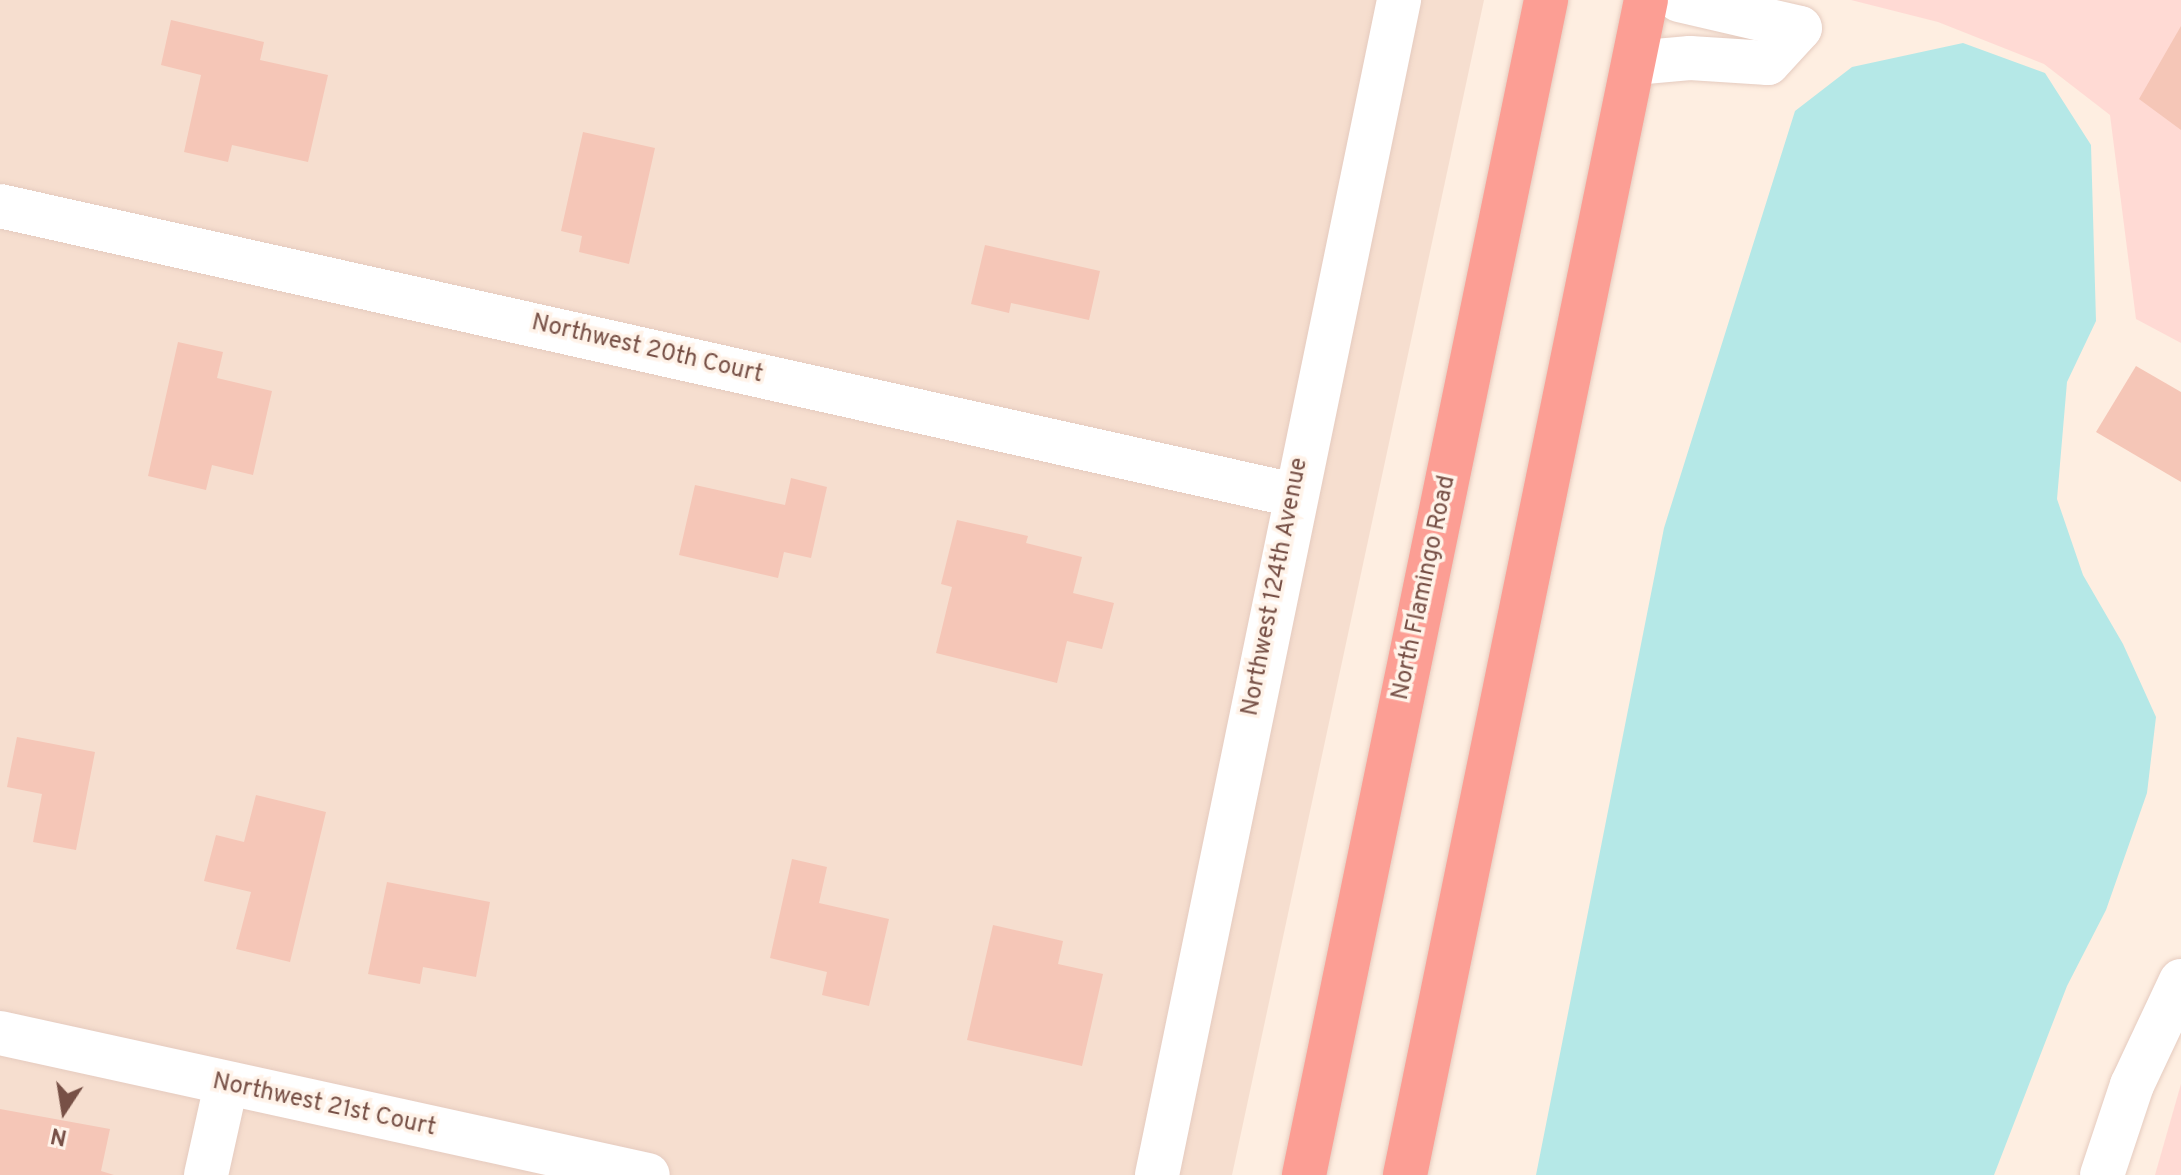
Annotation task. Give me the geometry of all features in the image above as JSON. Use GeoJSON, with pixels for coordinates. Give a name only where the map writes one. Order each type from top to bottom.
{"type":"FeatureCollection","features":[{"type":"Feature","properties":{"kind":"highway","name":"North Flamingo Road"},"geometry":{"type":"LineString","coordinates":[[1304,1175],[1546,0]]}},
{"type":"Feature","properties":{"kind":"highway"},"geometry":{"type":"LineString","coordinates":[[1405,1175],[1646,0]]}},
{"type":"Feature","properties":{"kind":"street","name":"Northwest 124th Avenue"},"geometry":{"type":"LineString","coordinates":[[1157,1175],[1294,495],[1399,0]]}},
{"type":"Feature","properties":{"kind":"street"},"geometry":{"type":"LineString","coordinates":[[1634,63],[1690,58],[1768,63],[1800,28],[1679,0]]}},
{"type":"Feature","properties":{"kind":"street","name":"Northwest 20th Court"},"geometry":{"type":"LineString","coordinates":[[0,206],[1294,495]]}},
{"type":"Feature","properties":{"kind":"street"},"geometry":{"type":"LineString","coordinates":[[2102,1175],[2132,1085],[2181,981]]}},
{"type":"Feature","properties":{"kind":"street","name":"Northwest 21st Court"},"geometry":{"type":"LineString","coordinates":[[0,1033],[226,1085],[648,1175]]}},
{"type":"Feature","properties":{"kind":"street"},"geometry":{"type":"LineString","coordinates":[[206,1175],[226,1085]]}},
{"type":"Feature","properties":{"kind":"shaded area"},"geometry":{"type":"Polygon","coordinates":[[[0,0],[1484,0],[1232,1175],[0,1175],[0,0]]]}},
{"type":"Feature","properties":{"kind":"shaded area"},"geometry":{"type":"Polygon","coordinates":[[[1851,0],[2181,0],[2181,343],[2136,319],[2110,115],[2044,64],[1938,22],[1851,0]]]}},
{"type":"Feature","properties":{"kind":"shaded area"},"geometry":{"type":"Polygon","coordinates":[[[2181,1084],[2181,1175],[2155,1175],[2181,1084]]]}},
{"type":"Feature","properties":{"kind":"water"},"geometry":{"type":"Polygon","coordinates":[[[1963,43],[2045,73],[2091,145],[2096,321],[2067,382],[2057,499],[2083,575],[2123,644],[2156,717],[2147,793],[2106,910],[2067,986],[1994,1175],[1536,1175],[1664,528],[1795,111],[1852,67],[1963,43]]]}},
{"type":"Feature","properties":{"kind":"building"},"geometry":{"type":"Polygon","coordinates":[[[171,20],[264,42],[260,60],[328,75],[308,162],[232,145],[228,162],[184,152],[201,75],[161,65],[171,20]]]}},
{"type":"Feature","properties":{"kind":"building"},"geometry":{"type":"Polygon","coordinates":[[[2181,26],[2181,130],[2139,99],[2181,26]]]}},
{"type":"Feature","properties":{"kind":"building"},"geometry":{"type":"Polygon","coordinates":[[[583,132],[655,148],[629,264],[579,252],[582,236],[561,231],[583,132]]]}},
{"type":"Feature","properties":{"kind":"building"},"geometry":{"type":"Polygon","coordinates":[[[985,245],[1100,271],[1089,320],[1011,303],[1009,313],[971,304],[985,245]]]}},
{"type":"Feature","properties":{"kind":"building"},"geometry":{"type":"Polygon","coordinates":[[[178,342],[223,352],[217,378],[272,391],[253,475],[212,465],[206,490],[148,476],[178,342]]]}},
{"type":"Feature","properties":{"kind":"building"},"geometry":{"type":"Polygon","coordinates":[[[2136,366],[2181,392],[2181,482],[2096,432],[2136,366]]]}},
{"type":"Feature","properties":{"kind":"building"},"geometry":{"type":"Polygon","coordinates":[[[791,478],[827,487],[811,558],[784,552],[778,578],[679,555],[695,485],[785,505],[791,478]]]}},
{"type":"Feature","properties":{"kind":"building"},"geometry":{"type":"Polygon","coordinates":[[[957,520],[1028,536],[1026,543],[1082,557],[1073,593],[1114,603],[1102,649],[1067,641],[1057,683],[936,653],[952,587],[941,584],[957,520]]]}},
{"type":"Feature","properties":{"kind":"building"},"geometry":{"type":"Polygon","coordinates":[[[17,737],[95,752],[76,850],[33,842],[42,794],[7,787],[17,737]]]}},
{"type":"Feature","properties":{"kind":"building"},"geometry":{"type":"Polygon","coordinates":[[[256,795],[326,812],[290,962],[236,949],[251,892],[204,881],[216,835],[244,842],[256,795]]]}},
{"type":"Feature","properties":{"kind":"building"},"geometry":{"type":"Polygon","coordinates":[[[792,859],[827,867],[819,903],[889,919],[869,1006],[822,995],[827,972],[770,958],[792,859]]]}},
{"type":"Feature","properties":{"kind":"building"},"geometry":{"type":"Polygon","coordinates":[[[387,882],[490,902],[476,977],[423,967],[420,984],[368,974],[387,882]]]}},
{"type":"Feature","properties":{"kind":"building"},"geometry":{"type":"Polygon","coordinates":[[[993,925],[1063,941],[1058,964],[1103,974],[1082,1066],[967,1040],[993,925]]]}},
{"type":"Feature","properties":{"kind":"building"},"geometry":{"type":"Polygon","coordinates":[[[0,1109],[110,1129],[101,1171],[114,1175],[0,1175],[0,1109]]]}}]}
